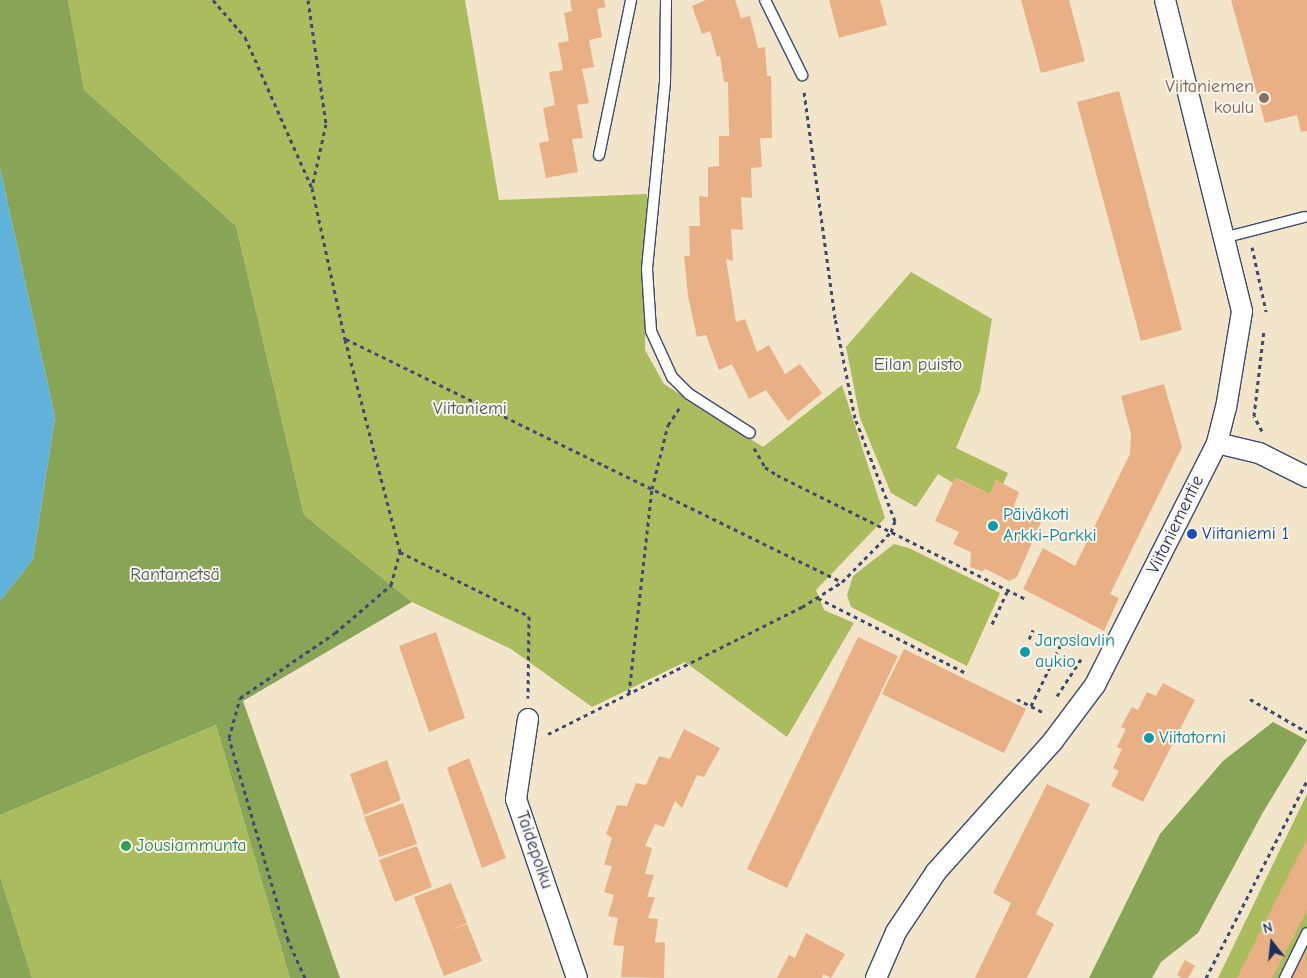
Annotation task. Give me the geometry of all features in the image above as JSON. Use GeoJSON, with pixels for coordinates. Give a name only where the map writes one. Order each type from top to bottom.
{"type":"FeatureCollection","features":[{"type":"Feature","properties":{"kind":"street","name":"Viitaniementie"},"geometry":{"type":"LineString","coordinates":[[876,978],[896,932],[936,872],[1053,741],[1095,685],[1217,442],[1226,408],[1242,311],[1165,0]]}},
{"type":"Feature","properties":{"kind":"street"},"geometry":{"type":"LineString","coordinates":[[1217,442],[1259,453],[1307,477]]}},
{"type":"Feature","properties":{"kind":"street","name":"Taidepolku"},"geometry":{"type":"LineString","coordinates":[[528,719],[516,799],[577,978]]}},
{"type":"Feature","properties":{"kind":"lane"},"geometry":{"type":"LineString","coordinates":[[600,155],[631,0]]}},
{"type":"Feature","properties":{"kind":"lane"},"geometry":{"type":"LineString","coordinates":[[666,0],[665,82],[647,301],[651,331],[672,377],[689,394],[750,433]]}},
{"type":"Feature","properties":{"kind":"lane"},"geometry":{"type":"LineString","coordinates":[[764,0],[802,75]]}},
{"type":"Feature","properties":{"kind":"lane"},"geometry":{"type":"LineString","coordinates":[[1223,238],[1304,218]]}},
{"type":"Feature","properties":{"kind":"lane"},"geometry":{"type":"LineString","coordinates":[[1285,978],[1307,933]]}},
{"type":"Feature","properties":{"kind":"path"},"geometry":{"type":"LineString","coordinates":[[213,0],[245,37],[312,188],[345,339],[400,552],[391,585],[336,633],[240,698],[229,738],[288,940],[305,978]]}},
{"type":"Feature","properties":{"kind":"path"},"geometry":{"type":"LineString","coordinates":[[308,0],[326,124],[312,188]]}},
{"type":"Feature","properties":{"kind":"path"},"geometry":{"type":"LineString","coordinates":[[525,746],[818,597],[842,582],[891,532],[895,522],[855,418],[835,318],[828,246],[802,75]]}},
{"type":"Feature","properties":{"kind":"path"},"geometry":{"type":"LineString","coordinates":[[345,339],[842,582]]}},
{"type":"Feature","properties":{"kind":"path"},"geometry":{"type":"LineString","coordinates":[[629,694],[652,489],[668,425],[689,394]]}},
{"type":"Feature","properties":{"kind":"path"},"geometry":{"type":"LineString","coordinates":[[750,433],[751,443],[761,460],[777,475],[1026,599]]}},
{"type":"Feature","properties":{"kind":"path"},"geometry":{"type":"LineString","coordinates":[[400,552],[529,616],[528,719]]}},
{"type":"Feature","properties":{"kind":"path"},"geometry":{"type":"LineString","coordinates":[[992,624],[1008,590]]}},
{"type":"Feature","properties":{"kind":"path"},"geometry":{"type":"LineString","coordinates":[[818,597],[964,672]]}},
{"type":"Feature","properties":{"kind":"path"},"geometry":{"type":"LineString","coordinates":[[1029,639],[1034,630]]}},
{"type":"Feature","properties":{"kind":"path"},"geometry":{"type":"LineString","coordinates":[[1075,634],[1094,643]]}},
{"type":"Feature","properties":{"kind":"path"},"geometry":{"type":"LineString","coordinates":[[1030,706],[1062,642]]}},
{"type":"Feature","properties":{"kind":"path"},"geometry":{"type":"LineString","coordinates":[[1017,699],[1046,713]]}},
{"type":"Feature","properties":{"kind":"path"},"geometry":{"type":"LineString","coordinates":[[1250,699],[1307,732]]}},
{"type":"Feature","properties":{"kind":"path"},"geometry":{"type":"LineString","coordinates":[[1206,978],[1307,781]]}},
{"type":"Feature","properties":{"kind":"green space","name":"Rantametsä"},"geometry":{"type":"Polygon","coordinates":[[[0,0],[68,0],[84,90],[236,226],[304,515],[412,602],[243,701],[340,978],[290,978],[216,725],[0,815],[0,601],[33,559],[55,417],[0,169],[0,0]]]}},
{"type":"Feature","properties":{"kind":"green space","name":"Viitaniemi"},"geometry":{"type":"Polygon","coordinates":[[[68,0],[465,0],[499,200],[647,194],[645,350],[664,384],[763,447],[842,385],[885,518],[816,590],[824,610],[854,623],[787,737],[685,662],[592,707],[511,649],[412,602],[304,515],[236,226],[84,90],[68,0]]]}},
{"type":"Feature","properties":{"kind":"green space","name":"Eilan puisto"},"geometry":{"type":"Polygon","coordinates":[[[911,272],[992,319],[980,391],[956,448],[1008,473],[1003,484],[996,480],[990,494],[956,478],[953,483],[938,474],[916,507],[891,493],[860,418],[846,347],[911,272]]]}},
{"type":"Feature","properties":{"kind":"green space"},"geometry":{"type":"Polygon","coordinates":[[[894,544],[909,548],[1000,593],[967,666],[851,607],[847,595],[853,576],[894,544]]]}},
{"type":"Feature","properties":{"kind":"green space"},"geometry":{"type":"Polygon","coordinates":[[[1273,722],[1307,740],[1262,814],[1198,933],[1161,962],[1152,978],[1089,978],[1160,834],[1223,761],[1273,722]]]}},
{"type":"Feature","properties":{"kind":"green space","name":"Jousiammunta"},"geometry":{"type":"Polygon","coordinates":[[[216,725],[290,978],[32,978],[0,876],[0,815],[216,725]]]}},
{"type":"Feature","properties":{"kind":"green space"},"geometry":{"type":"Polygon","coordinates":[[[1307,794],[1307,978],[1218,978],[1307,794]]]}},
{"type":"Feature","properties":{"kind":"green space"},"geometry":{"type":"Polygon","coordinates":[[[0,876],[32,978],[0,978],[0,876]]]}},
{"type":"Feature","properties":{"kind":"water"},"geometry":{"type":"Polygon","coordinates":[[[0,169],[55,417],[33,559],[0,601],[0,169]]]}},
{"type":"Feature","properties":{"kind":"building"},"geometry":{"type":"Polygon","coordinates":[[[570,0],[604,0],[606,7],[597,9],[602,37],[589,40],[594,67],[582,69],[589,103],[577,105],[583,138],[572,139],[578,172],[546,178],[539,143],[549,141],[543,108],[555,105],[549,72],[563,70],[558,43],[569,41],[564,13],[572,11],[570,0]]]}},
{"type":"Feature","properties":{"kind":"building"},"geometry":{"type":"Polygon","coordinates":[[[706,0],[735,0],[741,18],[750,16],[758,48],[765,47],[767,76],[771,76],[772,138],[760,138],[762,167],[751,168],[752,198],[741,197],[743,230],[731,229],[733,261],[726,259],[736,322],[745,319],[757,352],[769,345],[785,374],[800,364],[822,393],[788,421],[766,390],[749,399],[732,364],[719,370],[706,335],[697,337],[688,296],[684,256],[690,256],[689,226],[700,226],[699,196],[708,197],[708,167],[719,166],[719,136],[729,136],[728,82],[724,82],[720,56],[717,57],[710,31],[702,34],[692,6],[706,0]]]}},
{"type":"Feature","properties":{"kind":"building"},"geometry":{"type":"Polygon","coordinates":[[[829,0],[880,0],[887,25],[839,38],[829,0]]]}},
{"type":"Feature","properties":{"kind":"building"},"geometry":{"type":"Polygon","coordinates":[[[1021,0],[1069,0],[1085,61],[1041,73],[1021,0]]]}},
{"type":"Feature","properties":{"kind":"building"},"geometry":{"type":"Polygon","coordinates":[[[1231,0],[1307,0],[1307,131],[1301,132],[1297,115],[1265,123],[1231,0]]]}},
{"type":"Feature","properties":{"kind":"building"},"geometry":{"type":"Polygon","coordinates":[[[1119,91],[1182,330],[1141,341],[1077,102],[1119,91]]]}},
{"type":"Feature","properties":{"kind":"building"},"geometry":{"type":"Polygon","coordinates":[[[1164,384],[1182,447],[1110,594],[1119,598],[1104,631],[1023,589],[1043,548],[1075,566],[1130,454],[1131,434],[1121,396],[1164,384]]]}},
{"type":"Feature","properties":{"kind":"building","name":"Päiväkoti Arkki-Parkki"},"geometry":{"type":"Polygon","coordinates":[[[955,478],[990,494],[996,480],[1019,492],[1014,506],[1042,520],[1017,577],[1009,581],[986,569],[982,571],[970,567],[971,552],[953,544],[959,532],[935,521],[955,478]]]}},
{"type":"Feature","properties":{"kind":"building"},"geometry":{"type":"Polygon","coordinates":[[[436,632],[465,718],[429,732],[399,646],[436,632]]]}},
{"type":"Feature","properties":{"kind":"building"},"geometry":{"type":"Polygon","coordinates":[[[858,637],[898,656],[787,888],[747,869],[858,637]]]}},
{"type":"Feature","properties":{"kind":"building"},"geometry":{"type":"Polygon","coordinates":[[[904,649],[1026,709],[1004,753],[882,694],[904,649]]]}},
{"type":"Feature","properties":{"kind":"building","name":"Viitatorni"},"geometry":{"type":"Polygon","coordinates":[[[1163,683],[1195,700],[1143,802],[1111,786],[1119,771],[1113,768],[1122,749],[1117,747],[1126,729],[1121,727],[1132,707],[1138,710],[1147,692],[1156,696],[1163,683]]]}},
{"type":"Feature","properties":{"kind":"building"},"geometry":{"type":"Polygon","coordinates":[[[684,729],[720,748],[704,777],[697,775],[682,808],[675,801],[664,827],[655,824],[645,846],[652,848],[645,874],[654,875],[647,897],[655,897],[648,918],[658,919],[655,943],[665,942],[664,978],[621,977],[624,946],[613,945],[618,918],[608,916],[614,895],[604,892],[612,866],[604,865],[612,838],[606,834],[617,805],[627,806],[636,783],[646,785],[659,756],[670,759],[684,729]]]}},
{"type":"Feature","properties":{"kind":"building"},"geometry":{"type":"Polygon","coordinates":[[[469,758],[506,858],[482,868],[447,768],[469,758]]]}},
{"type":"Feature","properties":{"kind":"building"},"geometry":{"type":"Polygon","coordinates":[[[387,760],[401,800],[364,815],[350,774],[387,760]]]}},
{"type":"Feature","properties":{"kind":"building"},"geometry":{"type":"Polygon","coordinates":[[[1047,784],[1090,804],[1036,914],[1054,924],[1027,978],[975,978],[1011,903],[993,893],[1047,784]]]}},
{"type":"Feature","properties":{"kind":"building"},"geometry":{"type":"Polygon","coordinates":[[[403,803],[417,844],[379,857],[364,817],[403,803]]]}},
{"type":"Feature","properties":{"kind":"building"},"geometry":{"type":"Polygon","coordinates":[[[1307,839],[1307,910],[1272,978],[1237,978],[1307,839]]]}},
{"type":"Feature","properties":{"kind":"building"},"geometry":{"type":"Polygon","coordinates":[[[417,846],[432,887],[395,902],[379,860],[417,846]]]}},
{"type":"Feature","properties":{"kind":"building"},"geometry":{"type":"Polygon","coordinates":[[[451,883],[467,923],[449,931],[467,924],[482,961],[444,976],[414,897],[451,883]]]}},
{"type":"Feature","properties":{"kind":"building"},"geometry":{"type":"Polygon","coordinates":[[[806,933],[845,954],[831,978],[823,974],[822,978],[777,978],[789,955],[795,958],[806,933]]]}},
{"type":"Feature","properties":{"kind":"building"},"geometry":{"type":"Polygon","coordinates":[[[1306,946],[1307,978],[1290,978],[1306,946]]]}},
{"type":"Feature","properties":{"kind":"building"},"geometry":{"type":"Polygon","coordinates":[[[1185,960],[1195,966],[1188,978],[1182,978],[1177,975],[1185,960]]]}},
{"type":"Feature","properties":{"kind":"place","name":"Viitaniemen koulu"},"geometry":{"type":"Point","coordinates":[1264,98]}},
{"type":"Feature","properties":{"kind":"place","name":"Päiväkoti Arkki-Parkki"},"geometry":{"type":"Point","coordinates":[993,526]}},
{"type":"Feature","properties":{"kind":"place","name":"Viitaniemi 1"},"geometry":{"type":"Point","coordinates":[1192,534]}},
{"type":"Feature","properties":{"kind":"place","name":"Jaroslavlin aukio"},"geometry":{"type":"Point","coordinates":[1025,652]}},
{"type":"Feature","properties":{"kind":"place","name":"Viitatorni"},"geometry":{"type":"Point","coordinates":[1149,738]}},
{"type":"Feature","properties":{"kind":"place","name":"Jousiammunta"},"geometry":{"type":"Point","coordinates":[126,846]}}]}
